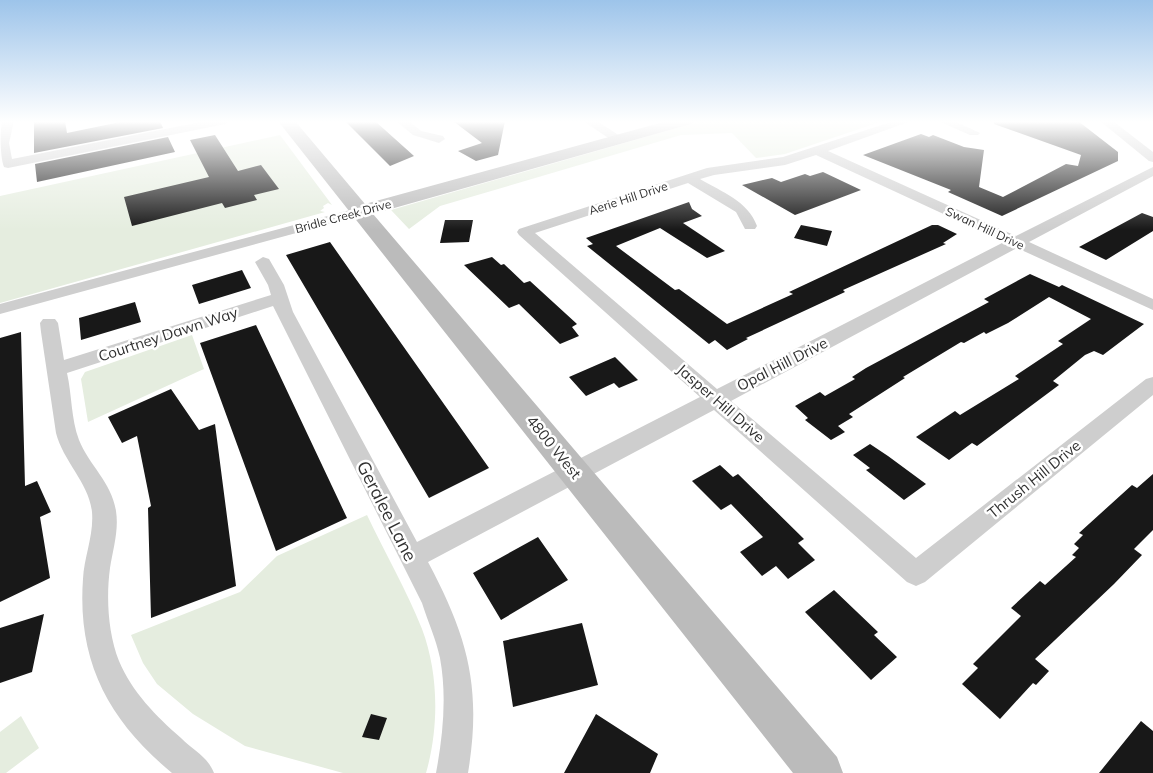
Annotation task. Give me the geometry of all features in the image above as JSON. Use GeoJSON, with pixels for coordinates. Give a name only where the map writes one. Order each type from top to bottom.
{"type":"FeatureCollection","features":[{"type":"Feature","properties":{"kind":"main road","name":"4800 West"},"geometry":{"type":"LineString","coordinates":[[316,157],[822,773]]}},
{"type":"Feature","properties":{"kind":"main road","name":"Bridle Creek Drive"},"geometry":{"type":"LineString","coordinates":[[361,211],[558,157]]}},
{"type":"Feature","properties":{"kind":"street"},"geometry":{"type":"LineString","coordinates":[[3,157],[8,164],[43,157]]}},
{"type":"Feature","properties":{"kind":"street","name":"Aerie Hill Drive"},"geometry":{"type":"LineString","coordinates":[[524,232],[689,178],[729,167],[785,161],[798,157]]}},
{"type":"Feature","properties":{"kind":"street","name":"Swan Hill Drive"},"geometry":{"type":"LineString","coordinates":[[831,157],[1153,305]]}},
{"type":"Feature","properties":{"kind":"street","name":"Opal Hill Drive"},"geometry":{"type":"LineString","coordinates":[[411,558],[1153,171]]}},
{"type":"Feature","properties":{"kind":"street"},"geometry":{"type":"LineString","coordinates":[[689,178],[741,209],[746,215],[750,226]]}},
{"type":"Feature","properties":{"kind":"street","name":"Bridle Creek Drive"},"geometry":{"type":"LineString","coordinates":[[0,309],[361,211]]}},
{"type":"Feature","properties":{"kind":"street","name":"Jasper Hill Drive"},"geometry":{"type":"LineString","coordinates":[[524,232],[916,574]]}},
{"type":"Feature","properties":{"kind":"street","name":"Geralee Lane"},"geometry":{"type":"LineString","coordinates":[[263,262],[280,298],[284,312],[434,600],[451,645],[459,689],[457,749],[452,773]]}},
{"type":"Feature","properties":{"kind":"street","name":"Courtney Dawn Way"},"geometry":{"type":"LineString","coordinates":[[55,370],[280,298]]}},
{"type":"Feature","properties":{"kind":"street"},"geometry":{"type":"LineString","coordinates":[[49,323],[67,437],[102,502],[104,523],[94,601],[96,634],[105,669],[123,699],[147,729],[169,751],[198,773]]}},
{"type":"Feature","properties":{"kind":"street","name":"Thrush Hill Drive"},"geometry":{"type":"LineString","coordinates":[[916,574],[1153,384]]}},
{"type":"Feature","properties":{"kind":"shaded area"},"geometry":{"type":"Polygon","coordinates":[[[179,157],[296,157],[332,205],[328,203],[323,206],[324,208],[320,211],[325,212],[0,303],[0,196],[179,157]]]}},
{"type":"Feature","properties":{"kind":"shaded area"},"geometry":{"type":"Polygon","coordinates":[[[575,157],[606,157],[440,206],[409,229],[391,210],[575,157]]]}},
{"type":"Feature","properties":{"kind":"shaded area"},"geometry":{"type":"Polygon","coordinates":[[[192,335],[204,369],[88,422],[81,379],[85,372],[192,335]]]}},
{"type":"Feature","properties":{"kind":"shaded area"},"geometry":{"type":"Polygon","coordinates":[[[367,515],[410,600],[428,646],[434,682],[435,720],[426,773],[343,773],[245,746],[193,714],[157,684],[143,663],[131,635],[240,592],[277,556],[367,515]]]}},
{"type":"Feature","properties":{"kind":"shaded area"},"geometry":{"type":"Polygon","coordinates":[[[21,716],[39,748],[6,773],[0,773],[0,732],[21,716]]]}},
{"type":"Feature","properties":{"kind":"building"},"geometry":{"type":"Polygon","coordinates":[[[69,157],[152,157],[37,182],[35,164],[69,157]]]}},
{"type":"Feature","properties":{"kind":"building"},"geometry":{"type":"Polygon","coordinates":[[[199,157],[229,157],[238,171],[261,165],[279,189],[254,195],[257,200],[225,208],[222,203],[132,226],[124,197],[209,177],[199,157]]]}},
{"type":"Feature","properties":{"kind":"building"},"geometry":{"type":"Polygon","coordinates":[[[381,157],[411,157],[390,166],[381,157]]]}},
{"type":"Feature","properties":{"kind":"building"},"geometry":{"type":"Polygon","coordinates":[[[469,157],[490,157],[476,161],[469,157]]]}},
{"type":"Feature","properties":{"kind":"building"},"geometry":{"type":"Polygon","coordinates":[[[868,157],[983,157],[979,187],[1003,197],[1066,164],[1078,166],[1080,157],[1118,157],[1118,161],[1002,216],[948,192],[951,190],[868,157]]]}},
{"type":"Feature","properties":{"kind":"building"},"geometry":{"type":"Polygon","coordinates":[[[823,172],[861,190],[795,215],[742,185],[772,178],[781,182],[805,174],[810,176],[823,172]]]}},
{"type":"Feature","properties":{"kind":"building"},"geometry":{"type":"Polygon","coordinates":[[[689,202],[692,209],[702,216],[683,223],[725,251],[707,258],[660,228],[616,246],[675,290],[679,289],[727,324],[793,294],[789,292],[932,225],[938,225],[957,234],[943,243],[946,244],[843,290],[845,292],[746,338],[748,339],[727,350],[715,340],[709,344],[587,246],[593,244],[586,238],[689,202]]]}},
{"type":"Feature","properties":{"kind":"building"},"geometry":{"type":"Polygon","coordinates":[[[1142,213],[1153,217],[1153,231],[1106,260],[1079,247],[1142,213]]]}},
{"type":"Feature","properties":{"kind":"building"},"geometry":{"type":"Polygon","coordinates":[[[445,220],[473,220],[469,242],[440,243],[445,220]]]}},
{"type":"Feature","properties":{"kind":"building"},"geometry":{"type":"Polygon","coordinates":[[[801,225],[832,231],[827,246],[794,238],[801,225]]]}},
{"type":"Feature","properties":{"kind":"building"},"geometry":{"type":"Polygon","coordinates":[[[330,242],[489,468],[429,498],[286,255],[330,242]]]}},
{"type":"Feature","properties":{"kind":"building"},"geometry":{"type":"Polygon","coordinates":[[[492,257],[501,265],[504,264],[524,283],[530,281],[577,324],[572,327],[579,336],[560,344],[519,304],[509,308],[464,265],[492,257]]]}},
{"type":"Feature","properties":{"kind":"building"},"geometry":{"type":"Polygon","coordinates":[[[242,270],[251,288],[199,304],[192,285],[242,270]]]}},
{"type":"Feature","properties":{"kind":"building"},"geometry":{"type":"Polygon","coordinates":[[[1030,274],[1059,287],[1062,285],[1144,324],[1103,355],[1094,351],[1085,355],[1053,381],[1059,385],[977,446],[972,443],[949,460],[916,437],[955,411],[960,415],[1019,379],[1015,376],[1063,344],[1058,341],[1091,319],[1049,297],[1008,323],[986,334],[984,332],[964,343],[961,342],[903,377],[905,378],[849,414],[853,417],[838,426],[845,432],[831,440],[805,420],[808,418],[795,406],[820,392],[825,396],[855,379],[852,377],[866,368],[989,302],[984,299],[1030,274]]]}},
{"type":"Feature","properties":{"kind":"building"},"geometry":{"type":"Polygon","coordinates":[[[135,302],[141,322],[81,340],[79,318],[135,302]]]}},
{"type":"Feature","properties":{"kind":"building"},"geometry":{"type":"Polygon","coordinates":[[[256,325],[347,518],[276,551],[200,343],[256,325]]]}},
{"type":"Feature","properties":{"kind":"building"},"geometry":{"type":"Polygon","coordinates":[[[21,332],[25,486],[37,481],[51,512],[40,517],[50,578],[0,602],[0,338],[21,332]]]}},
{"type":"Feature","properties":{"kind":"building"},"geometry":{"type":"Polygon","coordinates":[[[615,357],[638,380],[619,388],[614,383],[586,396],[569,377],[615,357]]]}},
{"type":"Feature","properties":{"kind":"building"},"geometry":{"type":"Polygon","coordinates":[[[171,389],[199,430],[215,424],[236,586],[151,618],[148,508],[151,506],[137,436],[122,443],[108,417],[171,389]]]}},
{"type":"Feature","properties":{"kind":"building"},"geometry":{"type":"Polygon","coordinates":[[[870,444],[926,484],[904,500],[866,470],[870,468],[853,455],[870,444]]]}},
{"type":"Feature","properties":{"kind":"building"},"geometry":{"type":"Polygon","coordinates":[[[720,465],[733,477],[738,474],[804,539],[798,543],[815,560],[788,579],[776,566],[762,576],[740,552],[763,537],[731,504],[721,510],[692,481],[720,465]]]}},
{"type":"Feature","properties":{"kind":"building"},"geometry":{"type":"Polygon","coordinates":[[[1153,474],[1153,530],[1134,549],[1142,555],[1035,659],[1049,671],[1036,685],[1033,683],[1000,719],[962,684],[978,668],[973,664],[1021,616],[1011,608],[1040,581],[1045,585],[1076,557],[1072,555],[1079,548],[1074,544],[1083,535],[1079,533],[1132,485],[1137,488],[1153,474]]]}},
{"type":"Feature","properties":{"kind":"building"},"geometry":{"type":"Polygon","coordinates":[[[538,537],[568,580],[501,620],[473,573],[538,537]]]}},
{"type":"Feature","properties":{"kind":"building"},"geometry":{"type":"Polygon","coordinates":[[[834,590],[878,632],[874,635],[897,657],[871,680],[805,612],[834,590]]]}},
{"type":"Feature","properties":{"kind":"building"},"geometry":{"type":"Polygon","coordinates":[[[44,614],[32,672],[0,683],[0,628],[44,614]]]}},
{"type":"Feature","properties":{"kind":"building"},"geometry":{"type":"Polygon","coordinates":[[[582,623],[598,685],[513,707],[503,641],[582,623]]]}},
{"type":"Feature","properties":{"kind":"building"},"geometry":{"type":"Polygon","coordinates":[[[371,714],[387,718],[379,740],[362,737],[371,714]]]}},
{"type":"Feature","properties":{"kind":"building"},"geometry":{"type":"Polygon","coordinates":[[[596,714],[658,754],[650,773],[564,773],[596,714]]]}},
{"type":"Feature","properties":{"kind":"building"},"geometry":{"type":"Polygon","coordinates":[[[1141,721],[1153,731],[1153,773],[1099,773],[1141,721]]]}}]}
